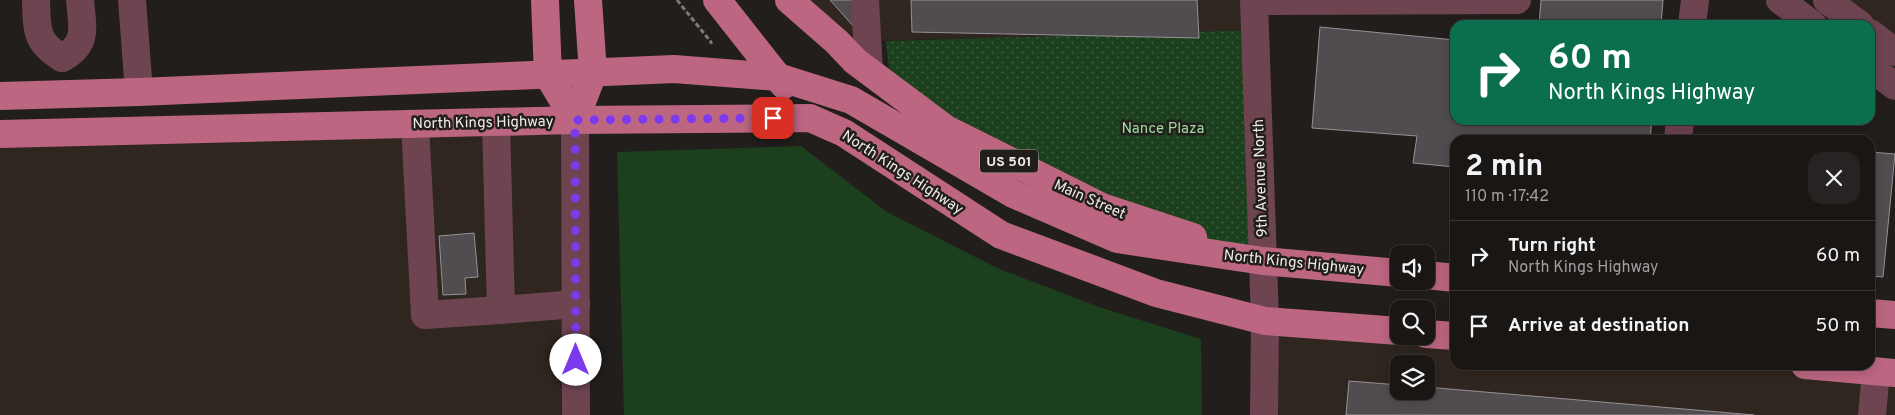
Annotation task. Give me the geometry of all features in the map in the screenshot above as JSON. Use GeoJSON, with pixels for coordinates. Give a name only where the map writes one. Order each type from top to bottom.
{"type":"FeatureCollection","features":[{"type":"Feature","properties":{"kind":"main road"},"geometry":{"type":"LineString","coordinates":[[546,0],[548,75],[575,120]]}},
{"type":"Feature","properties":{"kind":"main road"},"geometry":{"type":"LineString","coordinates":[[575,120],[593,73],[588,0]]}},
{"type":"Feature","properties":{"kind":"main road"},"geometry":{"type":"LineString","coordinates":[[717,0],[810,118]]}},
{"type":"Feature","properties":{"kind":"main road","name":"Main Street"},"geometry":{"type":"LineString","coordinates":[[789,0],[837,42],[855,61],[946,129],[1102,207],[1263,261]]}},
{"type":"Feature","properties":{"kind":"main road","name":"North Kings Highway"},"geometry":{"type":"LineString","coordinates":[[0,96],[139,92],[674,69],[778,77],[851,100],[1013,194],[1117,239],[1263,261],[1390,272]]}},
{"type":"Feature","properties":{"kind":"main road","name":"North Kings Highway"},"geometry":{"type":"LineString","coordinates":[[0,134],[575,120],[810,118],[844,133],[1001,235],[1156,293],[1266,321],[1390,331]]}},
{"type":"Feature","properties":{"kind":"main road"},"geometry":{"type":"LineString","coordinates":[[1435,276],[1450,277]]}},
{"type":"Feature","properties":{"kind":"main road"},"geometry":{"type":"LineString","coordinates":[[1875,313],[1895,315]]}},
{"type":"Feature","properties":{"kind":"main road"},"geometry":{"type":"LineString","coordinates":[[1435,335],[1450,336]]}},
{"type":"Feature","properties":{"kind":"main road"},"geometry":{"type":"LineString","coordinates":[[1862,370],[1885,372]]}},
{"type":"Feature","properties":{"kind":"street"},"geometry":{"type":"LineString","coordinates":[[36,0],[39,37],[50,51],[62,58]]}},
{"type":"Feature","properties":{"kind":"street"},"geometry":{"type":"LineString","coordinates":[[62,58],[74,50],[82,38],[80,0]]}},
{"type":"Feature","properties":{"kind":"street"},"geometry":{"type":"LineString","coordinates":[[132,0],[139,92]]}},
{"type":"Feature","properties":{"kind":"street"},"geometry":{"type":"LineString","coordinates":[[865,0],[869,71]]}},
{"type":"Feature","properties":{"kind":"street"},"geometry":{"type":"LineString","coordinates":[[1254,1],[1517,0]]}},
{"type":"Feature","properties":{"kind":"street"},"geometry":{"type":"LineString","coordinates":[[1693,20],[1695,0]]}},
{"type":"Feature","properties":{"kind":"street"},"geometry":{"type":"LineString","coordinates":[[1780,0],[1807,20]]}},
{"type":"Feature","properties":{"kind":"street"},"geometry":{"type":"LineString","coordinates":[[1827,0],[1853,20]]}},
{"type":"Feature","properties":{"kind":"street","name":"9th Avenue North"},"geometry":{"type":"LineString","coordinates":[[1254,1],[1266,321],[1264,415]]}},
{"type":"Feature","properties":{"kind":"street"},"geometry":{"type":"LineString","coordinates":[[1875,36],[1895,52]]}},
{"type":"Feature","properties":{"kind":"street"},"geometry":{"type":"LineString","coordinates":[[60,94],[62,58]]}},
{"type":"Feature","properties":{"kind":"street"},"geometry":{"type":"LineString","coordinates":[[1875,71],[1895,86]]}},
{"type":"Feature","properties":{"kind":"street"},"geometry":{"type":"LineString","coordinates":[[575,120],[576,415]]}},
{"type":"Feature","properties":{"kind":"street"},"geometry":{"type":"LineString","coordinates":[[496,122],[501,310]]}},
{"type":"Feature","properties":{"kind":"street"},"geometry":{"type":"LineString","coordinates":[[415,124],[425,315],[576,304]]}},
{"type":"Feature","properties":{"kind":"street"},"geometry":{"type":"LineString","coordinates":[[1872,415],[1885,372]]}},
{"type":"Feature","properties":{"kind":"path"},"geometry":{"type":"LineString","coordinates":[[677,0],[711,42],[710,50]]}},
{"type":"Feature","properties":{"kind":"shaded area"},"geometry":{"type":"Polygon","coordinates":[[[789,0],[1254,0],[1256,30],[837,42],[789,0]]]}},
{"type":"Feature","properties":{"kind":"shaded area"},"geometry":{"type":"Polygon","coordinates":[[[1825,0],[1895,0],[1895,53],[1875,38],[1875,20],[1851,20],[1825,0]]]}},
{"type":"Feature","properties":{"kind":"shaded area"},"geometry":{"type":"Polygon","coordinates":[[[575,120],[577,415],[0,415],[0,134],[575,120]]]}},
{"type":"Feature","properties":{"kind":"shaded area"},"geometry":{"type":"Polygon","coordinates":[[[1265,321],[1390,335],[1390,345],[1435,345],[1435,336],[1450,336],[1450,370],[1861,370],[1895,373],[1895,415],[1264,415],[1265,321]]]}},
{"type":"Feature","properties":{"kind":"green space","name":"Nance Plaza"},"geometry":{"type":"Polygon","coordinates":[[[1256,30],[1263,261],[1102,207],[891,88],[886,41],[1256,30]]]}},
{"type":"Feature","properties":{"kind":"green space"},"geometry":{"type":"Polygon","coordinates":[[[801,146],[887,212],[997,268],[1102,308],[1201,339],[1202,415],[624,415],[617,152],[801,146]]]}},
{"type":"Feature","properties":{"kind":"building"},"geometry":{"type":"Polygon","coordinates":[[[830,0],[855,0],[854,27],[830,0]]]}},
{"type":"Feature","properties":{"kind":"building"},"geometry":{"type":"Polygon","coordinates":[[[911,0],[1197,0],[1199,38],[912,32],[911,0]]]}},
{"type":"Feature","properties":{"kind":"building"},"geometry":{"type":"Polygon","coordinates":[[[1541,0],[1663,0],[1661,20],[1539,20],[1541,0]]]}},
{"type":"Feature","properties":{"kind":"building"},"geometry":{"type":"Polygon","coordinates":[[[1320,27],[1450,40],[1450,125],[1652,125],[1650,135],[1450,135],[1450,167],[1413,163],[1417,136],[1312,128],[1320,27]]]}},
{"type":"Feature","properties":{"kind":"building"},"geometry":{"type":"Polygon","coordinates":[[[1875,152],[1895,154],[1883,277],[1875,276],[1875,152]]]}},
{"type":"Feature","properties":{"kind":"building"},"geometry":{"type":"Polygon","coordinates":[[[474,233],[478,277],[465,278],[466,294],[443,295],[439,236],[474,233]]]}},
{"type":"Feature","properties":{"kind":"building"},"geometry":{"type":"Polygon","coordinates":[[[1349,381],[1390,384],[1390,400],[1435,400],[1435,388],[1754,415],[1346,415],[1349,381]]]}},
{"type":"Feature","properties":{"kind":"route"},"geometry":{"type":"LineString","coordinates":[[576,360],[575,120],[773,118]]}}]}
